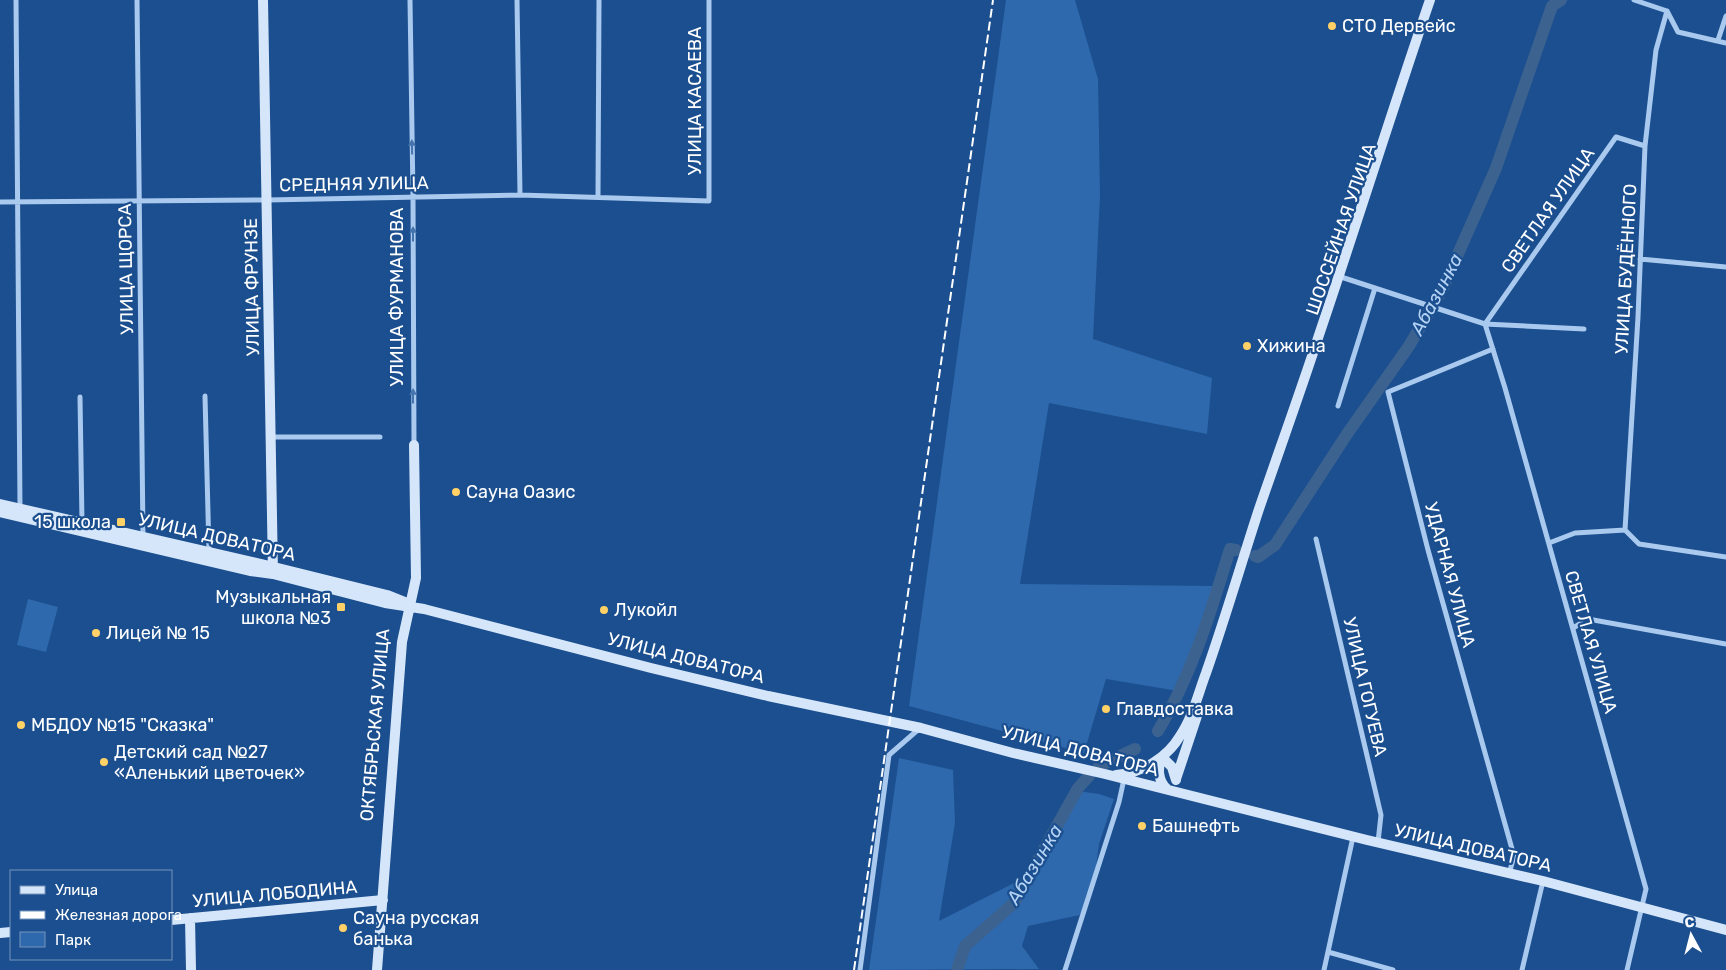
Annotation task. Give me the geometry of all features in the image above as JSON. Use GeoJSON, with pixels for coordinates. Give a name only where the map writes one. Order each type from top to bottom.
{"type":"FeatureCollection","features":[{"type":"Feature","properties":{"kind":"main road","name":"УЛИЦА ФРУНЗЕ"},"geometry":{"type":"LineString","coordinates":[[263,0],[274,570]]}},
{"type":"Feature","properties":{"kind":"main road","name":"ШОССЕЙНАЯ УЛИЦА"},"geometry":{"type":"LineString","coordinates":[[1340,276],[1430,0]]}},
{"type":"Feature","properties":{"kind":"main road","name":"ШОССЕЙНАЯ УЛИЦА"},"geometry":{"type":"LineString","coordinates":[[1162,757],[1181,736],[1198,695],[1434,0]]}},
{"type":"Feature","properties":{"kind":"main road","name":"УЛИЦА ФУРМАНОВА"},"geometry":{"type":"LineString","coordinates":[[409,603],[416,578],[414,445]]}},
{"type":"Feature","properties":{"kind":"main road","name":"УЛИЦА ДОВАТОРА"},"geometry":{"type":"LineString","coordinates":[[0,504],[274,570],[387,595],[424,609],[669,672],[768,696],[921,728],[1013,753],[1543,881],[1726,930]]}},
{"type":"Feature","properties":{"kind":"main road","name":"УЛИЦА ДОВАТОРА"},"geometry":{"type":"LineString","coordinates":[[0,512],[241,568],[274,570]]}},
{"type":"Feature","properties":{"kind":"main road","name":"ОКТЯБРЬСКАЯ УЛИЦА"},"geometry":{"type":"LineString","coordinates":[[377,970],[395,656],[398,627],[409,603]]}},
{"type":"Feature","properties":{"kind":"main road","name":"ШОССЕЙНАЯ УЛИЦА"},"geometry":{"type":"LineString","coordinates":[[1176,778],[1197,716],[1198,695]]}},
{"type":"Feature","properties":{"kind":"main road"},"geometry":{"type":"LineString","coordinates":[[1106,774],[1132,768],[1162,757]]}},
{"type":"Feature","properties":{"kind":"main road"},"geometry":{"type":"LineString","coordinates":[[1162,757],[1172,767],[1180,787],[1190,795]]}},
{"type":"Feature","properties":{"kind":"main road"},"geometry":{"type":"LineString","coordinates":[[1162,757],[1159,764],[1159,775],[1167,789]]}},
{"type":"Feature","properties":{"kind":"main road","name":"ОКТЯБРЬСКАЯ УЛИЦА"},"geometry":{"type":"LineString","coordinates":[[372,970],[380,900]]}},
{"type":"Feature","properties":{"kind":"main road","name":"УЛИЦА ЛОБОДИНА"},"geometry":{"type":"LineString","coordinates":[[172,920],[380,900]]}},
{"type":"Feature","properties":{"kind":"main road"},"geometry":{"type":"LineString","coordinates":[[190,918],[191,970]]}},
{"type":"Feature","properties":{"kind":"street"},"geometry":{"type":"LineString","coordinates":[[16,0],[20,509]]}},
{"type":"Feature","properties":{"kind":"street","name":"УЛИЦА ЩОРСА"},"geometry":{"type":"LineString","coordinates":[[136,0],[143,537]]}},
{"type":"Feature","properties":{"kind":"street","name":"УЛИЦА ФУРМАНОВА"},"geometry":{"type":"LineString","coordinates":[[410,0],[414,445]]}},
{"type":"Feature","properties":{"kind":"street"},"geometry":{"type":"LineString","coordinates":[[517,0],[520,195]]}},
{"type":"Feature","properties":{"kind":"street"},"geometry":{"type":"LineString","coordinates":[[598,0],[598,196]]}},
{"type":"Feature","properties":{"kind":"street","name":"УЛИЦА КАСАЕВА"},"geometry":{"type":"LineString","coordinates":[[709,0],[709,201]]}},
{"type":"Feature","properties":{"kind":"street"},"geometry":{"type":"LineString","coordinates":[[1634,0],[1645,2],[1667,11],[1678,32],[1726,43]]}},
{"type":"Feature","properties":{"kind":"street","name":"УЛИЦА БУДЁННОГО"},"geometry":{"type":"LineString","coordinates":[[1625,530],[1645,146],[1656,50],[1667,11]]}},
{"type":"Feature","properties":{"kind":"street"},"geometry":{"type":"LineString","coordinates":[[1718,40],[1726,16]]}},
{"type":"Feature","properties":{"kind":"street","name":"СВЕТЛАЯ УЛИЦА"},"geometry":{"type":"LineString","coordinates":[[1627,970],[1646,889],[1549,543],[1485,324],[1616,137],[1645,146]]}},
{"type":"Feature","properties":{"kind":"street","name":"СРЕДНЯЯ УЛИЦА"},"geometry":{"type":"LineString","coordinates":[[0,202],[267,200],[520,195],[709,201]]}},
{"type":"Feature","properties":{"kind":"street"},"geometry":{"type":"LineString","coordinates":[[1640,259],[1726,267]]}},
{"type":"Feature","properties":{"kind":"street"},"geometry":{"type":"LineString","coordinates":[[1340,276],[1485,324],[1584,329]]}},
{"type":"Feature","properties":{"kind":"street"},"geometry":{"type":"LineString","coordinates":[[1338,406],[1375,288]]}},
{"type":"Feature","properties":{"kind":"street","name":"УДАРНАЯ УЛИЦА"},"geometry":{"type":"LineString","coordinates":[[1493,349],[1388,392],[1428,550],[1514,856],[1509,874]]}},
{"type":"Feature","properties":{"kind":"street"},"geometry":{"type":"LineString","coordinates":[[205,396],[209,553]]}},
{"type":"Feature","properties":{"kind":"street"},"geometry":{"type":"LineString","coordinates":[[80,397],[82,523]]}},
{"type":"Feature","properties":{"kind":"street"},"geometry":{"type":"LineString","coordinates":[[271,437],[380,437]]}},
{"type":"Feature","properties":{"kind":"street"},"geometry":{"type":"LineString","coordinates":[[1549,543],[1575,534],[1625,530],[1639,544],[1726,557]]}},
{"type":"Feature","properties":{"kind":"street","name":"УЛИЦА ГОГУЕВА"},"geometry":{"type":"LineString","coordinates":[[1316,539],[1381,815],[1378,842]]}},
{"type":"Feature","properties":{"kind":"street"},"geometry":{"type":"LineString","coordinates":[[1573,628],[1588,619],[1726,644]]}},
{"type":"Feature","properties":{"kind":"street"},"geometry":{"type":"LineString","coordinates":[[860,970],[889,755],[921,728]]}},
{"type":"Feature","properties":{"kind":"street"},"geometry":{"type":"LineString","coordinates":[[1065,970],[1119,802],[1124,779]]}},
{"type":"Feature","properties":{"kind":"street"},"geometry":{"type":"LineString","coordinates":[[1324,970],[1353,836]]}},
{"type":"Feature","properties":{"kind":"street"},"geometry":{"type":"LineString","coordinates":[[1522,970],[1543,881]]}},
{"type":"Feature","properties":{"kind":"street"},"geometry":{"type":"LineString","coordinates":[[1328,952],[1393,970]]}},
{"type":"Feature","properties":{"kind":"green space"},"geometry":{"type":"Polygon","coordinates":[[[1006,0],[1075,0],[1098,79],[1100,196],[1093,339],[1212,378],[1207,434],[1049,403],[1020,584],[1215,586],[1178,691],[1106,679],[1084,753],[909,706],[1006,0]]]}},
{"type":"Feature","properties":{"kind":"green space"},"geometry":{"type":"Polygon","coordinates":[[[28,599],[58,607],[46,652],[17,645],[28,599]]]}},
{"type":"Feature","properties":{"kind":"green space"},"geometry":{"type":"Polygon","coordinates":[[[899,758],[953,770],[955,823],[939,921],[1020,880],[1054,827],[1071,790],[1099,794],[1114,799],[1099,844],[1094,883],[1080,915],[1028,926],[1022,946],[1039,969],[869,970],[899,758]]]}},
{"type":"Feature","properties":{"kind":"waterway","name":"Абазинка"},"geometry":{"type":"LineString","coordinates":[[1255,556],[1258,557],[1275,545],[1347,434],[1409,346],[1443,288],[1496,168],[1552,6],[1561,0]]}},
{"type":"Feature","properties":{"kind":"waterway","name":"Абазинка"},"geometry":{"type":"LineString","coordinates":[[1158,731],[1191,665],[1230,549],[1236,550]]}},
{"type":"Feature","properties":{"kind":"waterway","name":"Абазинка"},"geometry":{"type":"LineString","coordinates":[[1099,766],[1135,749]]}},
{"type":"Feature","properties":{"kind":"waterway","name":"Абазинка"},"geometry":{"type":"LineString","coordinates":[[957,970],[965,946],[1014,903],[1078,788],[1089,776]]}},
{"type":"Feature","properties":{"kind":"railway"},"geometry":{"type":"LineString","coordinates":[[854,970],[993,0]]}},
{"type":"Feature","properties":{"kind":"place","name":"СТО Дервейс"},"geometry":{"type":"Point","coordinates":[1332,26]}},
{"type":"Feature","properties":{"kind":"place","name":"Хижина"},"geometry":{"type":"Point","coordinates":[1247,346]}},
{"type":"Feature","properties":{"kind":"place","name":"Сауна Оазис"},"geometry":{"type":"Point","coordinates":[456,492]}},
{"type":"Feature","properties":{"kind":"place","name":"15 школа"},"geometry":{"type":"Point","coordinates":[121,522]}},
{"type":"Feature","properties":{"kind":"place","name":"Музыкальная школа №3"},"geometry":{"type":"Point","coordinates":[341,607]}},
{"type":"Feature","properties":{"kind":"place","name":"Лукойл"},"geometry":{"type":"Point","coordinates":[604,610]}},
{"type":"Feature","properties":{"kind":"place","name":"Лицей № 15"},"geometry":{"type":"Point","coordinates":[96,633]}},
{"type":"Feature","properties":{"kind":"place","name":"Главдоставка"},"geometry":{"type":"Point","coordinates":[1106,709]}},
{"type":"Feature","properties":{"kind":"place","name":"МБДОУ №15 \"Сказка\""},"geometry":{"type":"Point","coordinates":[21,725]}},
{"type":"Feature","properties":{"kind":"place","name":"Детский сад №27 «Аленький цветочек»"},"geometry":{"type":"Point","coordinates":[104,762]}},
{"type":"Feature","properties":{"kind":"place","name":"Башнефть"},"geometry":{"type":"Point","coordinates":[1142,826]}},
{"type":"Feature","properties":{"kind":"place","name":"Сауна русская банька"},"geometry":{"type":"Point","coordinates":[343,928]}}]}
